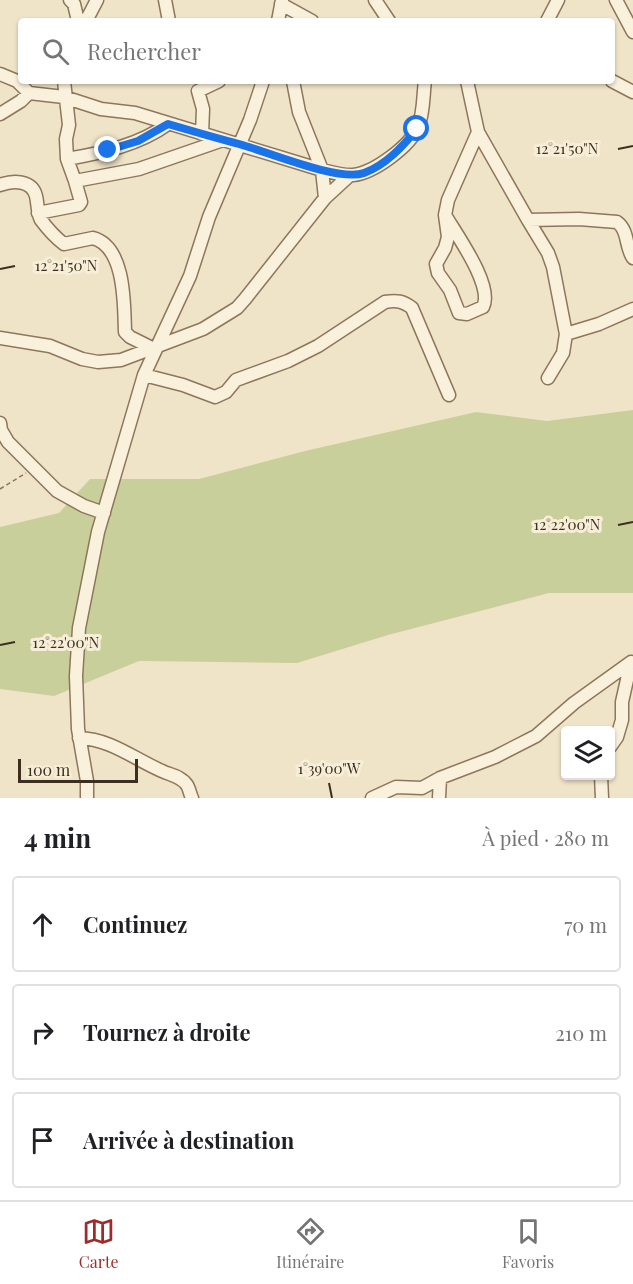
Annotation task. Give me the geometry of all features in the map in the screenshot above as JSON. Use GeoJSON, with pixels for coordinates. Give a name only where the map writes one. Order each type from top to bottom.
{"type":"FeatureCollection","features":[{"type":"Feature","properties":{"kind":"street"},"geometry":{"type":"LineString","coordinates":[[70,0],[74,4],[77,18]]}},
{"type":"Feature","properties":{"kind":"street"},"geometry":{"type":"LineString","coordinates":[[88,18],[97,0]]}},
{"type":"Feature","properties":{"kind":"street"},"geometry":{"type":"LineString","coordinates":[[165,0],[168,18]]}},
{"type":"Feature","properties":{"kind":"street"},"geometry":{"type":"LineString","coordinates":[[375,0],[387,18]]}},
{"type":"Feature","properties":{"kind":"street"},"geometry":{"type":"LineString","coordinates":[[549,18],[558,0]]}},
{"type":"Feature","properties":{"kind":"street"},"geometry":{"type":"LineString","coordinates":[[616,0],[633,32]]}},
{"type":"Feature","properties":{"kind":"street"},"geometry":{"type":"LineString","coordinates":[[278,18],[281,2],[307,18]]}},
{"type":"Feature","properties":{"kind":"street"},"geometry":{"type":"LineString","coordinates":[[0,74],[18,82]]}},
{"type":"Feature","properties":{"kind":"street"},"geometry":{"type":"LineString","coordinates":[[615,83],[633,92]]}},
{"type":"Feature","properties":{"kind":"street"},"geometry":{"type":"LineString","coordinates":[[20,84],[29,93],[64,97],[101,109],[135,113],[322,170],[350,176],[364,173],[381,164],[405,144],[417,129],[420,120],[425,84]]}},
{"type":"Feature","properties":{"kind":"street"},"geometry":{"type":"LineString","coordinates":[[38,213],[79,205],[81,202],[67,159],[66,139],[69,125],[64,84]]}},
{"type":"Feature","properties":{"kind":"street"},"geometry":{"type":"LineString","coordinates":[[87,798],[87,781],[79,738],[76,676],[79,628],[104,513],[154,347],[190,276],[210,217],[254,110],[262,84]]}},
{"type":"Feature","properties":{"kind":"street"},"geometry":{"type":"LineString","coordinates":[[294,84],[299,112],[322,170],[325,198]]}},
{"type":"Feature","properties":{"kind":"street"},"geometry":{"type":"LineString","coordinates":[[468,84],[478,132],[554,267],[566,334],[563,353],[548,378]]}},
{"type":"Feature","properties":{"kind":"street"},"geometry":{"type":"LineString","coordinates":[[195,86],[203,109],[202,134]]}},
{"type":"Feature","properties":{"kind":"street"},"geometry":{"type":"LineString","coordinates":[[0,114],[29,93]]}},
{"type":"Feature","properties":{"kind":"street"},"geometry":{"type":"LineString","coordinates":[[67,159],[138,141],[168,124]]}},
{"type":"Feature","properties":{"kind":"street"},"geometry":{"type":"LineString","coordinates":[[445,215],[469,254],[486,296],[483,307],[467,314],[459,313],[450,290],[436,270],[436,264],[448,237],[445,215],[448,200],[478,132]]}},
{"type":"Feature","properties":{"kind":"street"},"geometry":{"type":"LineString","coordinates":[[75,181],[139,169],[223,140]]}},
{"type":"Feature","properties":{"kind":"street"},"geometry":{"type":"LineString","coordinates":[[0,338],[50,346],[98,363],[121,360],[203,329],[237,308],[325,198],[350,176]]}},
{"type":"Feature","properties":{"kind":"street"},"geometry":{"type":"LineString","coordinates":[[0,184],[10,181],[22,182],[30,186],[36,193],[40,219],[64,244],[93,238],[106,245],[121,275],[125,296],[125,332],[130,337],[154,347]]}},
{"type":"Feature","properties":{"kind":"street"},"geometry":{"type":"LineString","coordinates":[[528,220],[579,219],[617,222],[625,232],[629,252],[633,258]]}},
{"type":"Feature","properties":{"kind":"street"},"geometry":{"type":"LineString","coordinates":[[144,375],[183,384],[215,397],[226,392],[236,380],[288,361],[318,346],[385,302],[396,300],[405,302],[412,308],[449,395]]}},
{"type":"Feature","properties":{"kind":"street"},"geometry":{"type":"LineString","coordinates":[[566,334],[599,324],[633,309]]}},
{"type":"Feature","properties":{"kind":"street"},"geometry":{"type":"LineString","coordinates":[[0,423],[8,442],[57,491],[84,506],[104,513]]}},
{"type":"Feature","properties":{"kind":"street"},"geometry":{"type":"LineString","coordinates":[[615,739],[622,720],[622,702],[632,661]]}},
{"type":"Feature","properties":{"kind":"street"},"geometry":{"type":"LineString","coordinates":[[372,798],[396,787],[422,788],[440,778],[495,757],[536,736],[574,703],[632,661]]}},
{"type":"Feature","properties":{"kind":"street"},"geometry":{"type":"LineString","coordinates":[[79,738],[92,738],[116,746],[163,772],[178,777],[186,784],[192,798]]}},
{"type":"Feature","properties":{"kind":"street"},"geometry":{"type":"LineString","coordinates":[[439,798],[440,778]]}},
{"type":"Feature","properties":{"kind":"street"},"geometry":{"type":"LineString","coordinates":[[601,780],[602,798]]}},
{"type":"Feature","properties":{"kind":"path"},"geometry":{"type":"LineString","coordinates":[[0,489],[35,468]]}},
{"type":"Feature","properties":{"kind":"green space"},"geometry":{"type":"Polygon","coordinates":[[[633,410],[633,593],[549,593],[388,635],[297,663],[139,661],[54,696],[0,689],[0,527],[59,513],[90,479],[199,479],[305,451],[476,412],[547,421],[633,410]]]}},
{"type":"Feature","properties":{"kind":"route"},"geometry":{"type":"LineString","coordinates":[[108,150],[151,136],[168,124],[322,170],[350,176],[364,173],[381,164],[405,144],[417,129]]}}]}
